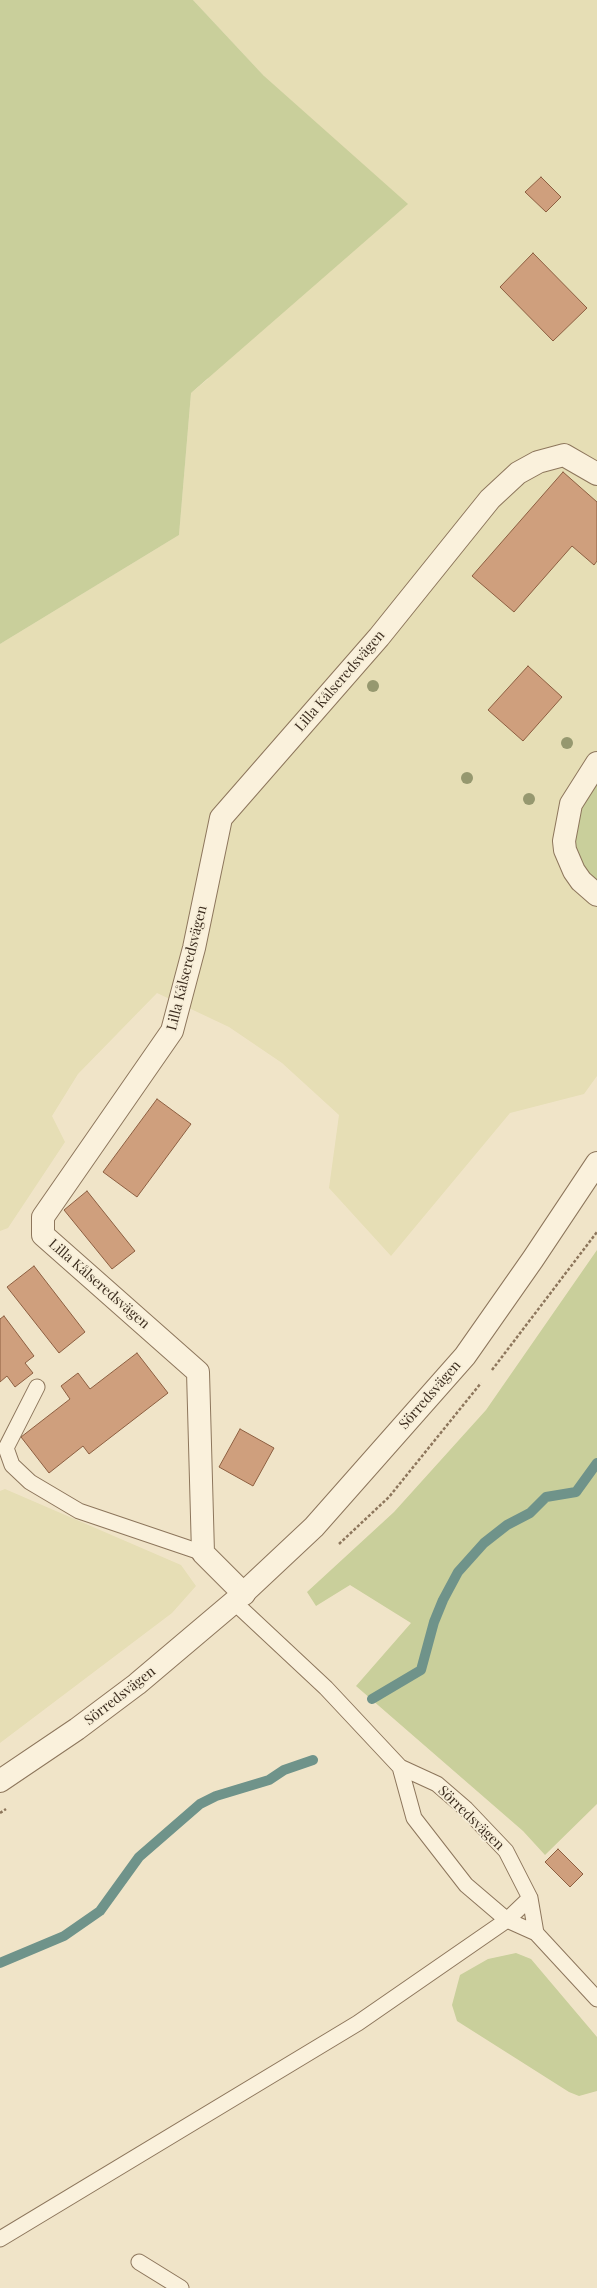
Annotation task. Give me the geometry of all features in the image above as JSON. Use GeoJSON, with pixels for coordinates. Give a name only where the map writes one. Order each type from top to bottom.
{"type":"FeatureCollection","features":[{"type":"Feature","properties":{"kind":"street","name":"Lilla Kålseredsvägen"},"geometry":{"type":"LineString","coordinates":[[203,1553],[198,1372],[43,1235],[43,1217],[172,1031],[194,948],[221,818],[379,638],[490,499],[518,473],[538,462],[564,455],[597,474]]}},
{"type":"Feature","properties":{"kind":"street"},"geometry":{"type":"LineString","coordinates":[[597,763],[571,804],[564,841],[565,850],[574,871],[581,881],[597,895]]}},
{"type":"Feature","properties":{"kind":"street","name":"Sörredsvägen"},"geometry":{"type":"LineString","coordinates":[[0,1781],[77,1729],[137,1684],[239,1598],[314,1527],[465,1356],[534,1259],[597,1163]]}},
{"type":"Feature","properties":{"kind":"street"},"geometry":{"type":"LineString","coordinates":[[203,1553],[239,1598]]}},
{"type":"Feature","properties":{"kind":"lane"},"geometry":{"type":"LineString","coordinates":[[37,1387],[6,1448],[12,1465],[30,1482],[79,1511],[203,1553]]}},
{"type":"Feature","properties":{"kind":"lane","name":"Sörredsvägen"},"geometry":{"type":"LineString","coordinates":[[239,1598],[400,1767],[437,1784],[466,1809],[506,1851],[530,1898],[536,1933]]}},
{"type":"Feature","properties":{"kind":"lane","name":"Sörredsvägen"},"geometry":{"type":"LineString","coordinates":[[400,1767],[414,1818],[466,1885],[507,1920],[536,1933],[597,1999]]}},
{"type":"Feature","properties":{"kind":"lane"},"geometry":{"type":"LineString","coordinates":[[0,2239],[358,2023],[507,1920],[530,1898]]}},
{"type":"Feature","properties":{"kind":"lane"},"geometry":{"type":"LineString","coordinates":[[139,2262],[181,2288]]}},
{"type":"Feature","properties":{"kind":"shaded area"},"geometry":{"type":"Polygon","coordinates":[[[193,0],[597,0],[597,1076],[584,1094],[510,1113],[391,1256],[329,1188],[339,1115],[282,1063],[229,1027],[157,993],[78,1074],[52,1116],[65,1142],[8,1228],[0,1231],[0,644],[179,535],[191,393],[208,379],[264,76],[193,0]]]}},
{"type":"Feature","properties":{"kind":"shaded area"},"geometry":{"type":"Polygon","coordinates":[[[5,1489],[181,1565],[196,1586],[172,1613],[0,1743],[0,1491],[5,1489]]]}},
{"type":"Feature","properties":{"kind":"green space"},"geometry":{"type":"Polygon","coordinates":[[[0,0],[193,0],[264,76],[408,204],[191,393],[179,535],[0,644],[0,0]]]}},
{"type":"Feature","properties":{"kind":"green space"},"geometry":{"type":"Polygon","coordinates":[[[597,774],[597,885],[589,878],[573,847],[573,825],[597,774]]]}},
{"type":"Feature","properties":{"kind":"green space"},"geometry":{"type":"Polygon","coordinates":[[[597,1250],[597,1804],[545,1855],[523,1831],[356,1686],[411,1623],[350,1585],[316,1606],[307,1592],[394,1512],[486,1410],[597,1250]]]}},
{"type":"Feature","properties":{"kind":"green space"},"geometry":{"type":"Polygon","coordinates":[[[516,1953],[531,1959],[597,2037],[597,2091],[579,2096],[569,2092],[457,2021],[452,2005],[460,1975],[488,1959],[516,1953]]]}},
{"type":"Feature","properties":{"kind":"building"},"geometry":{"type":"Polygon","coordinates":[[[541,177],[561,197],[546,212],[525,192],[541,177]]]}},
{"type":"Feature","properties":{"kind":"building"},"geometry":{"type":"Polygon","coordinates":[[[533,253],[587,308],[553,341],[500,287],[533,253]]]}},
{"type":"Feature","properties":{"kind":"building"},"geometry":{"type":"Polygon","coordinates":[[[563,472],[597,502],[597,561],[594,565],[572,546],[514,612],[472,576],[563,472]]]}},
{"type":"Feature","properties":{"kind":"building"},"geometry":{"type":"Polygon","coordinates":[[[528,666],[562,697],[523,741],[488,710],[528,666]]]}},
{"type":"Feature","properties":{"kind":"building"},"geometry":{"type":"Polygon","coordinates":[[[157,1099],[191,1124],[137,1197],[103,1172],[157,1099]]]}},
{"type":"Feature","properties":{"kind":"building"},"geometry":{"type":"Polygon","coordinates":[[[87,1191],[135,1251],[112,1269],[64,1210],[87,1191]]]}},
{"type":"Feature","properties":{"kind":"building"},"geometry":{"type":"Polygon","coordinates":[[[34,1266],[85,1332],[59,1353],[7,1287],[34,1266]]]}},
{"type":"Feature","properties":{"kind":"building"},"geometry":{"type":"Polygon","coordinates":[[[4,1316],[34,1356],[25,1363],[33,1373],[15,1387],[7,1376],[0,1382],[0,1319],[4,1316]]]}},
{"type":"Feature","properties":{"kind":"building"},"geometry":{"type":"Polygon","coordinates":[[[137,1353],[168,1393],[89,1454],[83,1446],[49,1473],[21,1437],[70,1399],[61,1386],[78,1373],[90,1389],[137,1353]]]}},
{"type":"Feature","properties":{"kind":"building"},"geometry":{"type":"Polygon","coordinates":[[[240,1429],[274,1448],[253,1486],[219,1467],[240,1429]]]}},
{"type":"Feature","properties":{"kind":"building"},"geometry":{"type":"Polygon","coordinates":[[[558,1849],[583,1874],[570,1887],[545,1862],[558,1849]]]}},
{"type":"Feature","properties":{"kind":"waterway"},"geometry":{"type":"LineString","coordinates":[[372,1699],[421,1670],[434,1622],[443,1600],[458,1572],[484,1543],[507,1525],[530,1513],[546,1497],[576,1492],[597,1463]]}},
{"type":"Feature","properties":{"kind":"waterway"},"geometry":{"type":"LineString","coordinates":[[0,1963],[64,1936],[100,1911],[139,1857],[200,1804],[216,1796],[269,1780],[284,1770],[313,1760]]}}]}
